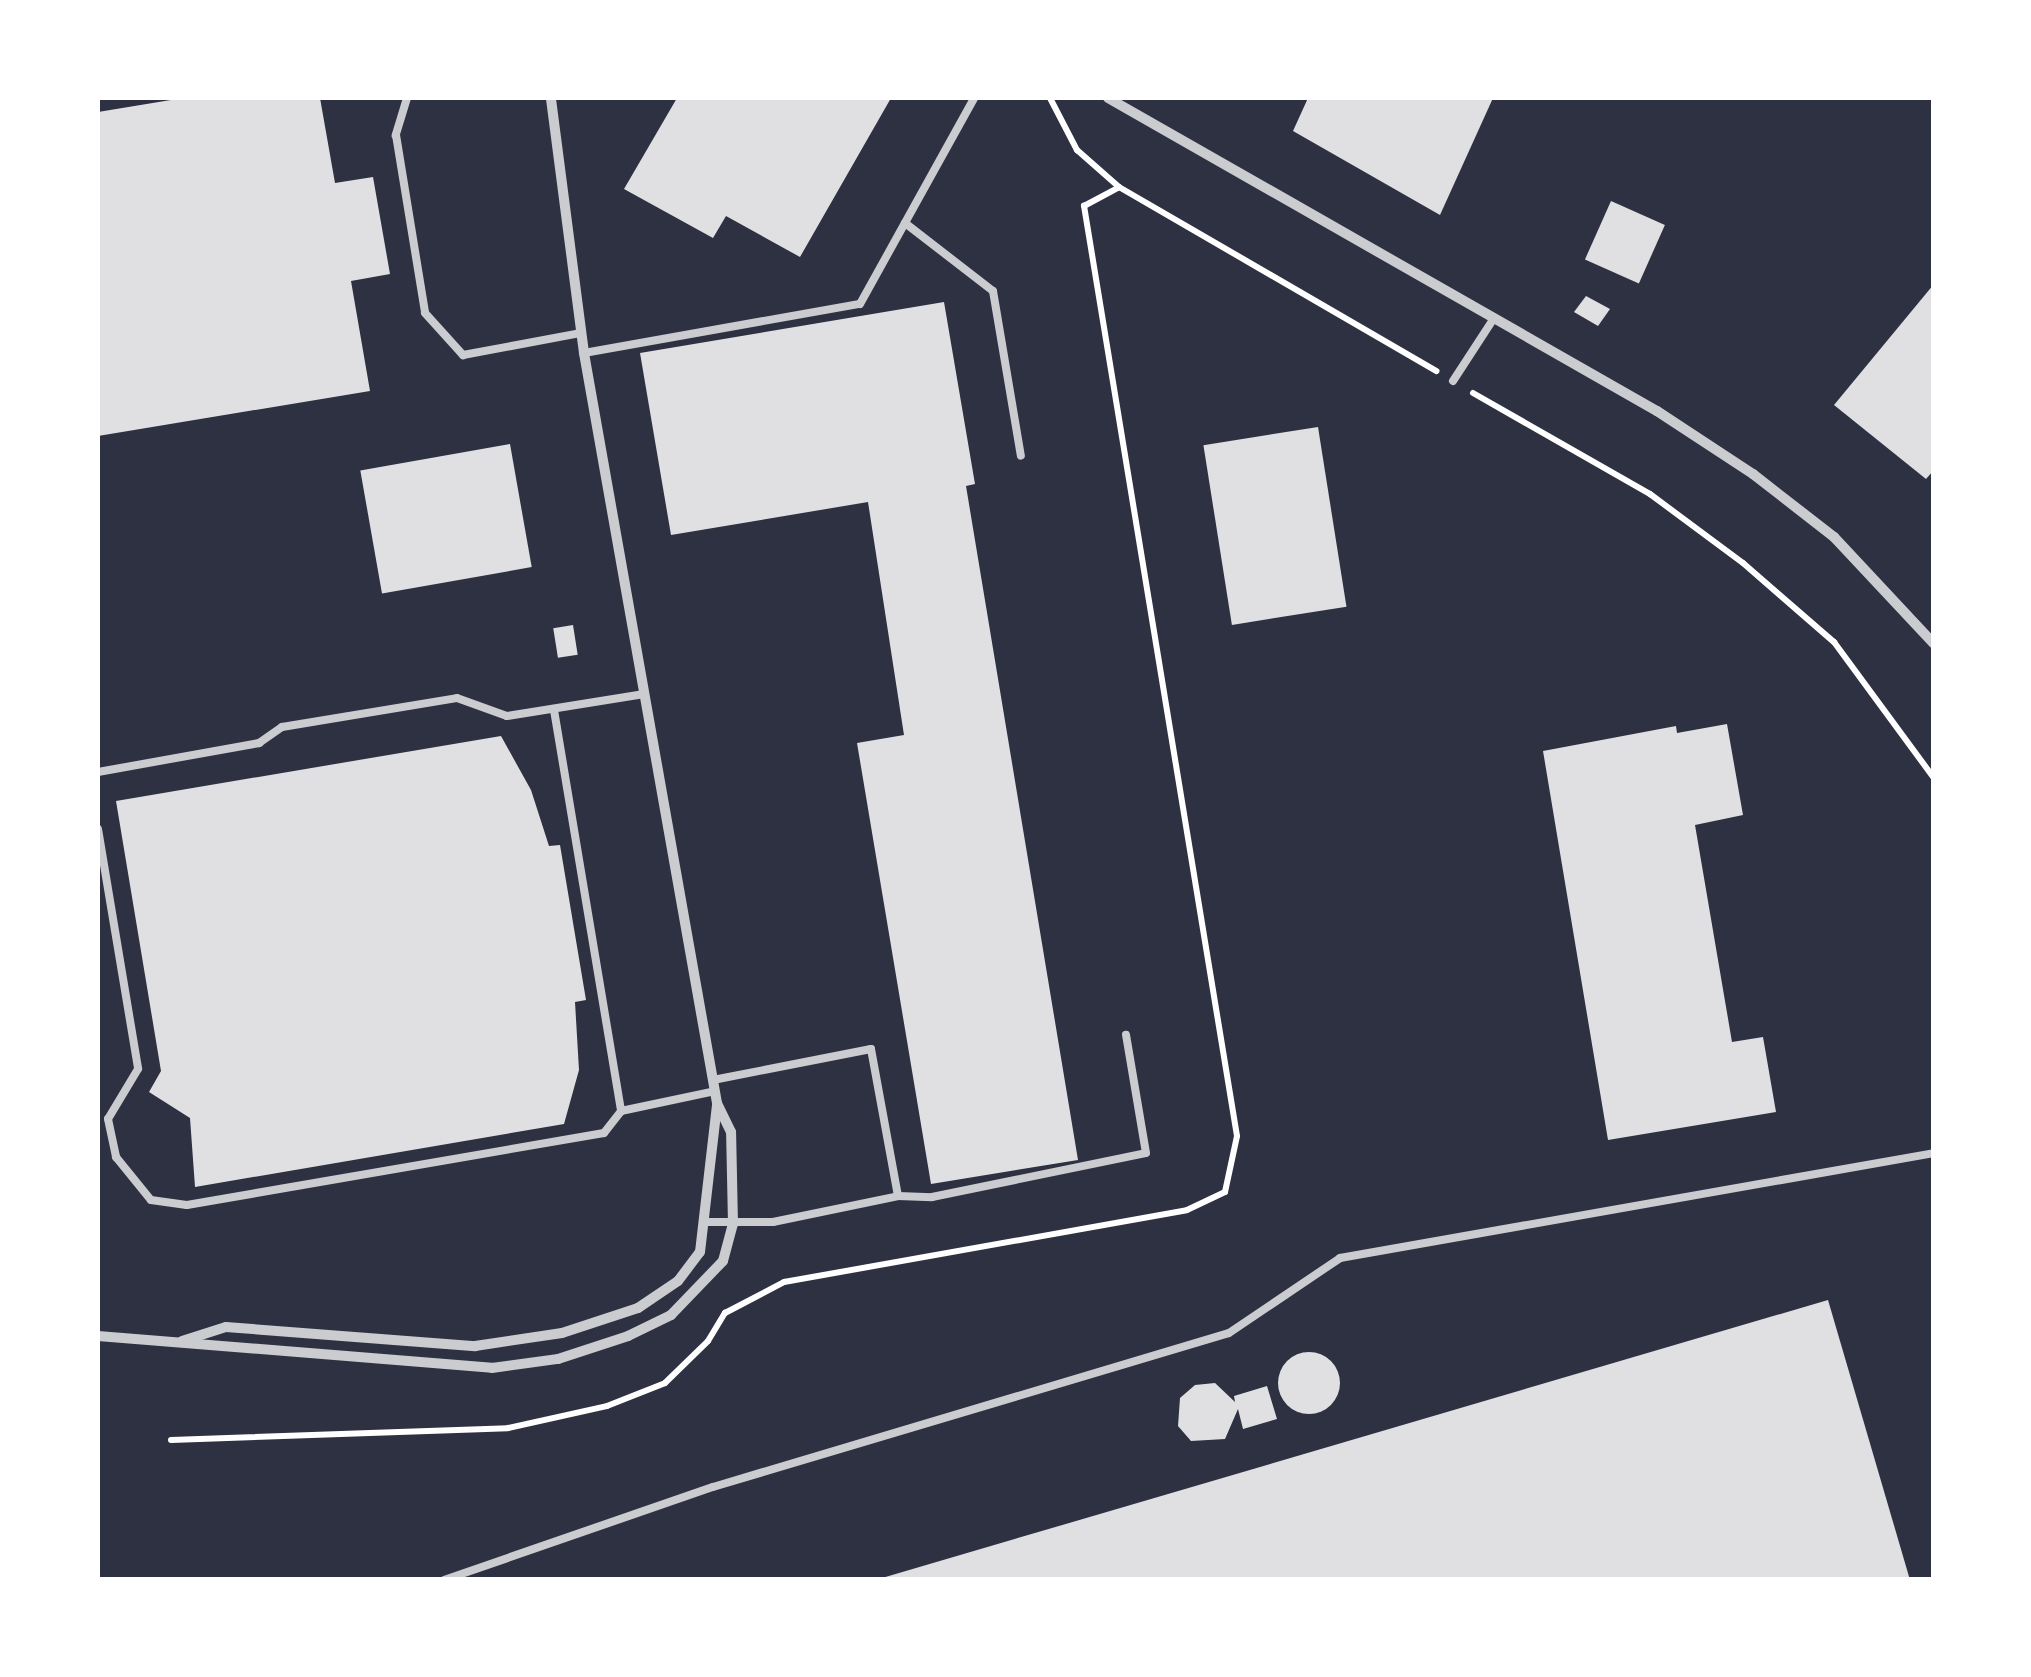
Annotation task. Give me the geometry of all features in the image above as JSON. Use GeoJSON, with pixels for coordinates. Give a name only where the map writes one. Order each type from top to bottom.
{"type":"FeatureCollection","features":[{"type":"Feature","properties":{"kind":"street"},"geometry":{"type":"LineString","coordinates":[[98,1336],[492,1368],[558,1360],[671,1315],[723,1261],[733,1224],[731,1132],[715,1091],[580,333],[551,98]]}},
{"type":"Feature","properties":{"kind":"street"},"geometry":{"type":"LineString","coordinates":[[1110,98],[1494,318],[1753,474],[1834,537],[1934,644]]}},
{"type":"Feature","properties":{"kind":"street"},"geometry":{"type":"LineString","coordinates":[[178,1342],[226,1328],[475,1346],[562,1334],[638,1308],[678,1280],[700,1252],[708,1222],[715,1091]]}},
{"type":"Feature","properties":{"kind":"lane"},"geometry":{"type":"LineString","coordinates":[[407,98],[396,135],[425,313],[463,356],[580,333]]}},
{"type":"Feature","properties":{"kind":"lane"},"geometry":{"type":"LineString","coordinates":[[584,353],[860,304],[974,98]]}},
{"type":"Feature","properties":{"kind":"lane"},"geometry":{"type":"LineString","coordinates":[[905,224],[993,292],[1021,456]]}},
{"type":"Feature","properties":{"kind":"lane"},"geometry":{"type":"LineString","coordinates":[[1453,381],[1494,318]]}},
{"type":"Feature","properties":{"kind":"lane"},"geometry":{"type":"LineString","coordinates":[[98,772],[259,743],[282,727],[458,698],[506,716],[644,694]]}},
{"type":"Feature","properties":{"kind":"lane"},"geometry":{"type":"LineString","coordinates":[[554,710],[621,1111]]}},
{"type":"Feature","properties":{"kind":"lane"},"geometry":{"type":"LineString","coordinates":[[98,829],[138,1070],[108,1120],[116,1157],[150,1200],[187,1204],[604,1133],[621,1111],[871,1050],[898,1196]]}},
{"type":"Feature","properties":{"kind":"lane"},"geometry":{"type":"LineString","coordinates":[[708,1222],[733,1224],[898,1196],[932,1197],[1146,1153],[1126,1034]]}},
{"type":"Feature","properties":{"kind":"lane"},"geometry":{"type":"LineString","coordinates":[[444,1580],[712,1487],[1229,1333],[1340,1258],[1934,1152]]}},
{"type":"Feature","properties":{"kind":"path"},"geometry":{"type":"LineString","coordinates":[[1050,98],[1077,150],[1119,187],[1650,494],[1743,563],[1834,642],[1934,778]]}},
{"type":"Feature","properties":{"kind":"path"},"geometry":{"type":"LineString","coordinates":[[171,1440],[508,1428],[607,1406],[665,1384],[708,1341],[724,1313],[784,1282],[1188,1210],[1225,1192],[1237,1136],[1084,206],[1119,187]]}},
{"type":"Feature","properties":{"kind":"building"},"geometry":{"type":"Polygon","coordinates":[[[183,98],[320,98],[335,183],[373,177],[390,274],[351,281],[370,391],[98,436],[98,112],[183,98]]]}},
{"type":"Feature","properties":{"kind":"building"},"geometry":{"type":"Polygon","coordinates":[[[677,98],[891,98],[800,257],[726,216],[713,238],[624,189],[677,98]]]}},
{"type":"Feature","properties":{"kind":"building"},"geometry":{"type":"Polygon","coordinates":[[[1308,98],[1493,98],[1440,215],[1293,131],[1308,98]]]}},
{"type":"Feature","properties":{"kind":"building"},"geometry":{"type":"Polygon","coordinates":[[[1611,201],[1665,225],[1639,283],[1585,259],[1611,201]]]}},
{"type":"Feature","properties":{"kind":"building"},"geometry":{"type":"Polygon","coordinates":[[[1934,284],[1934,470],[1926,479],[1834,405],[1934,284]]]}},
{"type":"Feature","properties":{"kind":"building"},"geometry":{"type":"Polygon","coordinates":[[[1586,296],[1610,309],[1598,326],[1574,312],[1586,296]]]}},
{"type":"Feature","properties":{"kind":"building"},"geometry":{"type":"Polygon","coordinates":[[[944,302],[975,484],[966,486],[1078,1160],[931,1184],[857,743],[904,735],[868,502],[671,535],[640,353],[944,302]]]}},
{"type":"Feature","properties":{"kind":"building"},"geometry":{"type":"Polygon","coordinates":[[[1318,427],[1346,607],[1232,625],[1203,445],[1318,427]]]}},
{"type":"Feature","properties":{"kind":"building"},"geometry":{"type":"Polygon","coordinates":[[[510,444],[532,567],[382,593],[360,470],[510,444]]]}},
{"type":"Feature","properties":{"kind":"building"},"geometry":{"type":"Polygon","coordinates":[[[573,625],[578,655],[558,658],[553,628],[573,625]]]}},
{"type":"Feature","properties":{"kind":"building"},"geometry":{"type":"Polygon","coordinates":[[[1727,724],[1743,815],[1695,825],[1732,1042],[1763,1037],[1776,1112],[1608,1140],[1543,751],[1676,726],[1677,733],[1727,724]]]}},
{"type":"Feature","properties":{"kind":"building"},"geometry":{"type":"Polygon","coordinates":[[[501,736],[531,790],[549,846],[560,845],[586,1000],[575,1002],[579,1070],[564,1124],[195,1187],[190,1118],[149,1092],[161,1071],[116,801],[501,736]]]}},
{"type":"Feature","properties":{"kind":"building"},"geometry":{"type":"Polygon","coordinates":[[[1828,1300],[1910,1580],[882,1580],[882,1578],[1828,1300]]]}},
{"type":"Feature","properties":{"kind":"building"},"geometry":{"type":"Polygon","coordinates":[[[1309,1352],[1331,1361],[1340,1383],[1331,1405],[1309,1414],[1287,1405],[1278,1383],[1287,1361],[1309,1352]]]}},
{"type":"Feature","properties":{"kind":"building"},"geometry":{"type":"Polygon","coordinates":[[[1215,1383],[1235,1402],[1234,1396],[1267,1386],[1277,1419],[1243,1429],[1238,1409],[1225,1439],[1191,1441],[1178,1426],[1180,1398],[1195,1385],[1215,1383]]]}}]}
